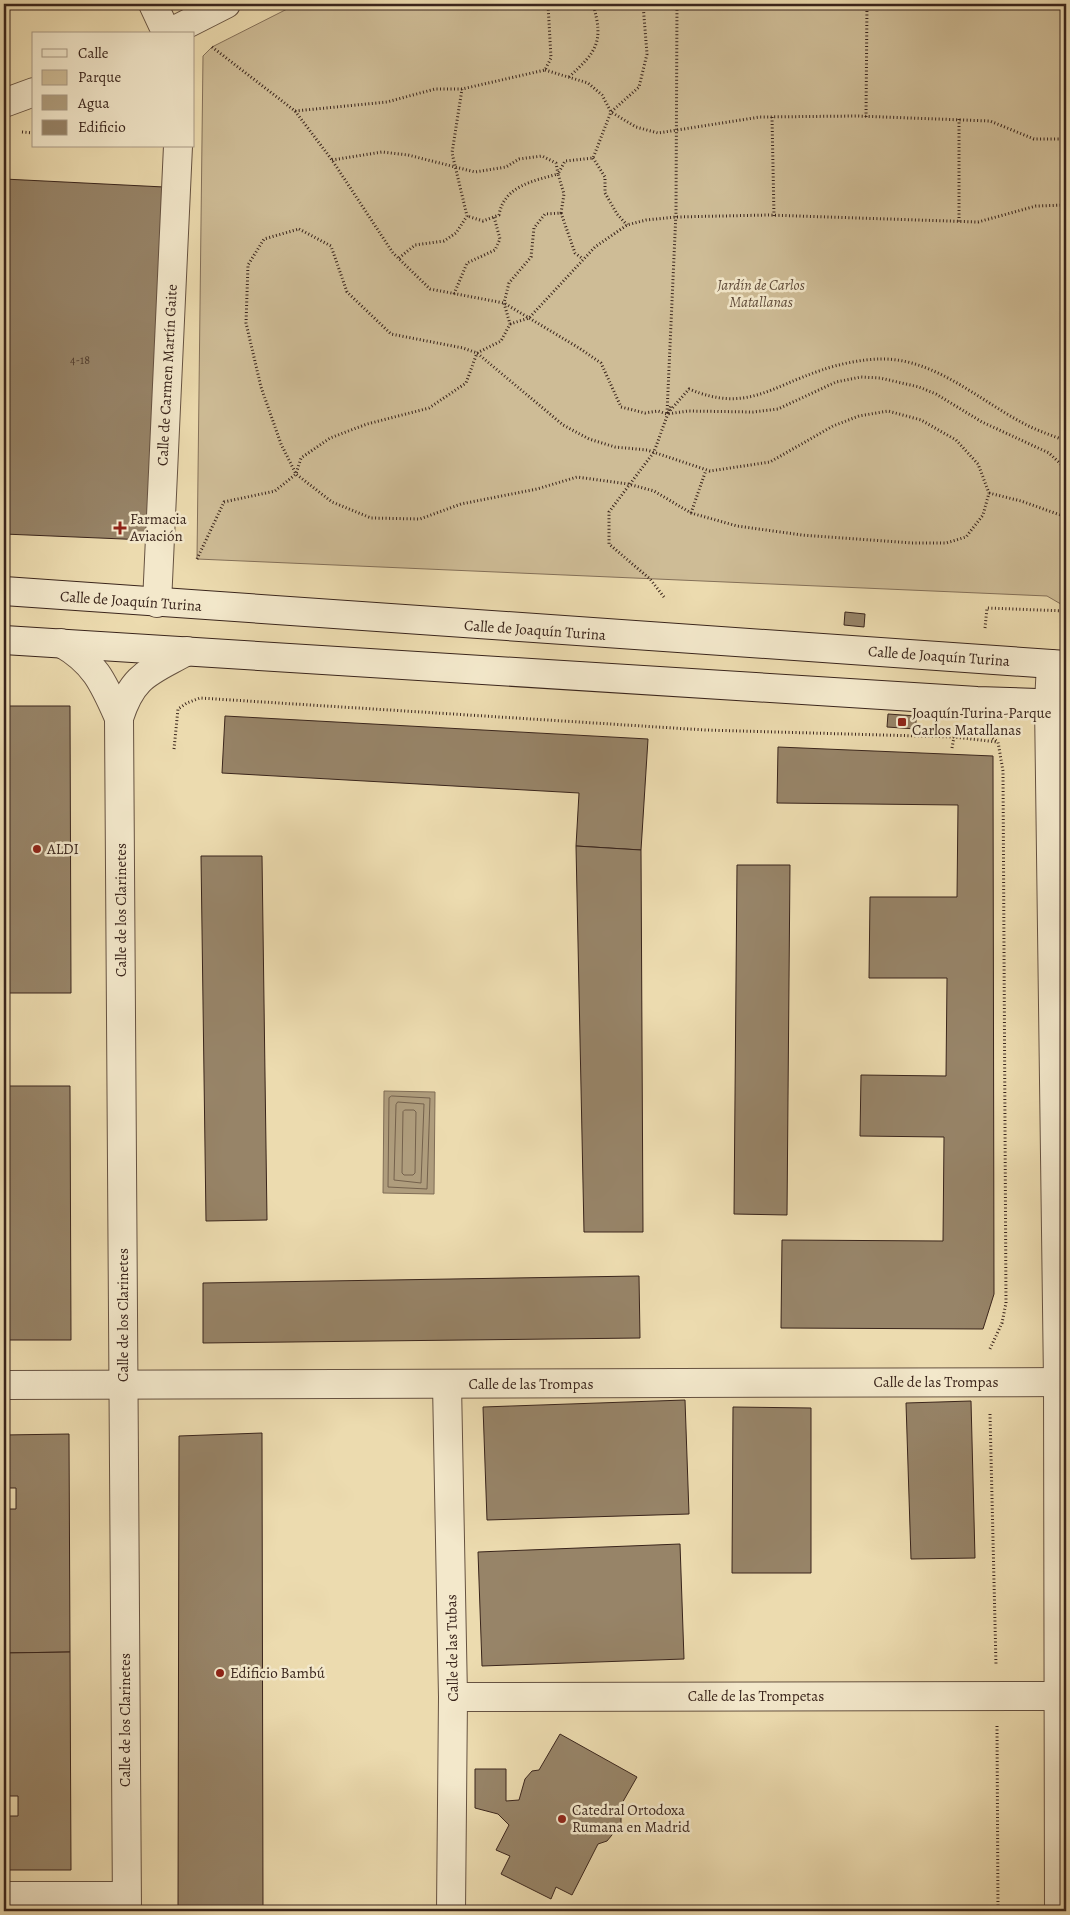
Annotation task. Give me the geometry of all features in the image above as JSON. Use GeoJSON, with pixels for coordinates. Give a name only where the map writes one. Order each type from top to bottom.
{"type":"FeatureCollection","features":[{"type":"Feature","properties":{"kind":"street"},"geometry":{"type":"LineString","coordinates":[[153,4],[166,32]]}},
{"type":"Feature","properties":{"kind":"street"},"geometry":{"type":"LineString","coordinates":[[171,32],[226,4]]}},
{"type":"Feature","properties":{"kind":"street"},"geometry":{"type":"LineString","coordinates":[[4,103],[32,93]]}},
{"type":"Feature","properties":{"kind":"street","name":"Calle de Carmen Martín Gaite"},"geometry":{"type":"LineString","coordinates":[[157,603],[178,148]]}},
{"type":"Feature","properties":{"kind":"street","name":"Calle de Joaquín Turina"},"geometry":{"type":"LineString","coordinates":[[4,591],[664,639],[982,658],[1059,665]]}},
{"type":"Feature","properties":{"kind":"street"},"geometry":{"type":"LineString","coordinates":[[4,640],[977,701],[1057,703]]}},
{"type":"Feature","properties":{"kind":"street","name":"Calle de los Clarinetes"},"geometry":{"type":"LineString","coordinates":[[61,643],[77,652],[90,664],[106,688],[119,718]]}},
{"type":"Feature","properties":{"kind":"street","name":"Calle de los Clarinetes"},"geometry":{"type":"LineString","coordinates":[[127,1904],[119,718],[126,696],[134,684],[146,674],[187,651]]}},
{"type":"Feature","properties":{"kind":"street"},"geometry":{"type":"LineString","coordinates":[[1059,665],[1057,703],[1062,1382],[1058,1696],[1059,1911]]}},
{"type":"Feature","properties":{"kind":"street","name":"Calle de las Trompas"},"geometry":{"type":"LineString","coordinates":[[4,1384],[1062,1382]]}},
{"type":"Feature","properties":{"kind":"street","name":"Calle de las Tubas"},"geometry":{"type":"LineString","coordinates":[[447,1384],[453,1697],[451,1911]]}},
{"type":"Feature","properties":{"kind":"street","name":"Calle de las Trompetas"},"geometry":{"type":"LineString","coordinates":[[453,1697],[1058,1696]]}},
{"type":"Feature","properties":{"kind":"street"},"geometry":{"type":"LineString","coordinates":[[4,1896],[127,1904]]}},
{"type":"Feature","properties":{"kind":"path"},"geometry":{"type":"LineString","coordinates":[[545,70],[551,58],[548,4]]}},
{"type":"Feature","properties":{"kind":"path"},"geometry":{"type":"LineString","coordinates":[[569,77],[594,50],[598,34],[598,19],[593,4]]}},
{"type":"Feature","properties":{"kind":"path"},"geometry":{"type":"LineString","coordinates":[[593,158],[612,112],[639,87],[647,54],[643,4]]}},
{"type":"Feature","properties":{"kind":"path"},"geometry":{"type":"LineString","coordinates":[[667,414],[676,217],[677,4]]}},
{"type":"Feature","properties":{"kind":"path"},"geometry":{"type":"LineString","coordinates":[[866,117],[867,4]]}},
{"type":"Feature","properties":{"kind":"path"},"geometry":{"type":"LineString","coordinates":[[212,47],[295,111],[332,160],[393,253],[430,289],[504,303],[529,318],[601,363],[620,407],[645,413],[658,411],[667,414],[688,411],[753,412],[778,410],[836,382],[861,377],[880,378],[919,387],[936,394],[982,422],[1049,454],[1066,469]]}},
{"type":"Feature","properties":{"kind":"path"},"geometry":{"type":"LineString","coordinates":[[295,111],[387,102],[435,89],[462,90],[545,70],[588,83],[602,95],[612,112],[636,127],[658,134],[760,117],[866,117],[990,121],[1034,139],[1066,139]]}},
{"type":"Feature","properties":{"kind":"path"},"geometry":{"type":"LineString","coordinates":[[399,258],[415,245],[444,241],[456,234],[467,216],[452,153],[462,90]]}},
{"type":"Feature","properties":{"kind":"path"},"geometry":{"type":"LineString","coordinates":[[772,117],[774,216]]}},
{"type":"Feature","properties":{"kind":"path"},"geometry":{"type":"LineString","coordinates":[[958,119],[959,222]]}},
{"type":"Feature","properties":{"kind":"path"},"geometry":{"type":"LineString","coordinates":[[332,160],[382,152],[408,155],[455,165],[475,172],[506,167],[519,159],[542,156],[556,163],[564,194],[561,214],[575,253],[583,259]]}},
{"type":"Feature","properties":{"kind":"path"},"geometry":{"type":"LineString","coordinates":[[467,216],[483,221],[499,215],[500,205],[509,193],[529,182],[558,174],[565,161],[593,158]]}},
{"type":"Feature","properties":{"kind":"path"},"geometry":{"type":"LineString","coordinates":[[593,158],[605,176],[605,193],[616,214],[627,225]]}},
{"type":"Feature","properties":{"kind":"path"},"geometry":{"type":"LineString","coordinates":[[510,324],[529,318],[594,247],[627,225],[676,217],[774,216],[978,222],[1036,206],[1066,206]]}},
{"type":"Feature","properties":{"kind":"path"},"geometry":{"type":"LineString","coordinates":[[197,559],[224,502],[275,491],[296,474],[301,458],[330,438],[367,424],[429,408],[466,383],[477,353],[501,341],[510,324],[504,303],[509,283],[531,257],[534,228],[545,214],[561,214]]}},
{"type":"Feature","properties":{"kind":"path"},"geometry":{"type":"LineString","coordinates":[[454,294],[467,263],[495,250],[500,239],[494,216]]}},
{"type":"Feature","properties":{"kind":"path"},"geometry":{"type":"LineString","coordinates":[[299,230],[331,246],[347,292],[391,334],[464,348],[477,353],[563,425],[589,439],[615,447],[654,452],[706,470],[770,462],[833,426],[859,416],[888,412],[922,420],[956,440],[978,464],[989,493],[983,515],[966,537],[946,543],[912,543],[770,531],[737,526],[691,513],[654,491],[628,484],[576,477],[537,489],[461,504],[420,518],[371,518],[332,502],[296,474],[281,444],[262,387],[246,323],[248,264],[264,239],[299,230]]}},
{"type":"Feature","properties":{"kind":"path"},"geometry":{"type":"LineString","coordinates":[[667,414],[689,389],[709,398],[757,397],[822,370],[882,359],[918,364],[952,381],[1023,424],[1066,441]]}},
{"type":"Feature","properties":{"kind":"path"},"geometry":{"type":"LineString","coordinates":[[664,597],[650,580],[609,544],[609,512],[628,484],[654,452],[671,405]]}},
{"type":"Feature","properties":{"kind":"path"},"geometry":{"type":"LineString","coordinates":[[691,513],[706,470]]}},
{"type":"Feature","properties":{"kind":"path"},"geometry":{"type":"LineString","coordinates":[[989,493],[1021,501],[1066,517]]}},
{"type":"Feature","properties":{"kind":"path"},"geometry":{"type":"LineString","coordinates":[[985,630],[987,608],[1066,611]]}},
{"type":"Feature","properties":{"kind":"path"},"geometry":{"type":"LineString","coordinates":[[174,749],[178,709],[200,698],[697,730],[954,737],[998,742]]}},
{"type":"Feature","properties":{"kind":"path"},"geometry":{"type":"LineString","coordinates":[[982,730],[998,742],[1003,771],[1006,1302],[1002,1323],[989,1352]]}},
{"type":"Feature","properties":{"kind":"path"},"geometry":{"type":"LineString","coordinates":[[990,1408],[997,1695],[998,1911]]}},
{"type":"Feature","properties":{"kind":"green space","name":"Jardín de Carlos Matallanas"},"geometry":{"type":"Polygon","coordinates":[[[297,4],[1066,4],[1066,607],[1047,596],[197,559],[203,56],[212,47],[297,4]]]}},
{"type":"Feature","properties":{"kind":"water"},"geometry":{"type":"Polygon","coordinates":[[[384,1091],[435,1092],[434,1194],[383,1193],[384,1091]]]}},
{"type":"Feature","properties":{"kind":"building"},"geometry":{"type":"Polygon","coordinates":[[[4,179],[164,187],[147,540],[4,534],[4,179]]]}},
{"type":"Feature","properties":{"kind":"building"},"geometry":{"type":"Polygon","coordinates":[[[845,612],[865,614],[864,627],[844,625],[845,612]]]}},
{"type":"Feature","properties":{"kind":"building","name":"ALDI"},"geometry":{"type":"Polygon","coordinates":[[[4,706],[70,706],[71,993],[4,993],[4,706]]]}},
{"type":"Feature","properties":{"kind":"building","name":"Joaquín Turina-Parque Carlos Matallanas"},"geometry":{"type":"Polygon","coordinates":[[[888,714],[916,716],[916,729],[887,727],[888,714]]]}},
{"type":"Feature","properties":{"kind":"building"},"geometry":{"type":"Polygon","coordinates":[[[225,716],[648,739],[641,850],[576,846],[579,793],[222,773],[225,716]]]}},
{"type":"Feature","properties":{"kind":"building"},"geometry":{"type":"Polygon","coordinates":[[[778,747],[993,756],[994,1294],[983,1329],[781,1328],[782,1240],[943,1241],[944,1137],[860,1136],[861,1075],[946,1076],[947,978],[869,978],[870,897],[957,897],[958,805],[777,803],[778,747]]]}},
{"type":"Feature","properties":{"kind":"building"},"geometry":{"type":"Polygon","coordinates":[[[576,846],[641,850],[643,1232],[584,1232],[576,846]]]}},
{"type":"Feature","properties":{"kind":"building"},"geometry":{"type":"Polygon","coordinates":[[[201,856],[262,856],[267,1220],[206,1221],[201,856]]]}},
{"type":"Feature","properties":{"kind":"building"},"geometry":{"type":"Polygon","coordinates":[[[737,865],[790,865],[787,1215],[734,1214],[737,865]]]}},
{"type":"Feature","properties":{"kind":"building"},"geometry":{"type":"Polygon","coordinates":[[[5,1086],[70,1086],[71,1340],[4,1340],[5,1086]]]}},
{"type":"Feature","properties":{"kind":"building"},"geometry":{"type":"Polygon","coordinates":[[[639,1276],[640,1338],[203,1343],[203,1283],[639,1276]]]}},
{"type":"Feature","properties":{"kind":"building"},"geometry":{"type":"Polygon","coordinates":[[[685,1400],[689,1514],[487,1520],[483,1407],[685,1400]]]}},
{"type":"Feature","properties":{"kind":"building"},"geometry":{"type":"Polygon","coordinates":[[[971,1401],[975,1558],[911,1559],[906,1403],[971,1401]]]}},
{"type":"Feature","properties":{"kind":"building"},"geometry":{"type":"Polygon","coordinates":[[[733,1407],[811,1408],[811,1573],[732,1573],[733,1407]]]}},
{"type":"Feature","properties":{"kind":"building","name":"Edificio Bambú"},"geometry":{"type":"Polygon","coordinates":[[[262,1433],[263,1911],[178,1911],[179,1436],[262,1433]]]}},
{"type":"Feature","properties":{"kind":"building"},"geometry":{"type":"Polygon","coordinates":[[[69,1434],[70,1652],[4,1653],[4,1509],[16,1509],[16,1488],[4,1488],[4,1435],[69,1434]]]}},
{"type":"Feature","properties":{"kind":"building"},"geometry":{"type":"Polygon","coordinates":[[[680,1544],[684,1659],[482,1666],[478,1552],[680,1544]]]}},
{"type":"Feature","properties":{"kind":"building"},"geometry":{"type":"Polygon","coordinates":[[[70,1652],[71,1870],[4,1870],[4,1816],[18,1816],[18,1796],[4,1796],[4,1653],[70,1652]]]}},
{"type":"Feature","properties":{"kind":"building","name":"Catedral Ortodoxa Rumana en Madrid"},"geometry":{"type":"Polygon","coordinates":[[[560,1734],[637,1777],[621,1805],[621,1824],[607,1841],[598,1844],[572,1895],[556,1887],[551,1899],[501,1874],[510,1856],[496,1850],[509,1825],[498,1814],[475,1808],[475,1769],[506,1769],[506,1801],[519,1800],[525,1779],[532,1771],[539,1770],[560,1734]]]}},
{"type":"Feature","properties":{"kind":"place","name":"Farmacia Aviación"},"geometry":{"type":"Point","coordinates":[120,528]}},
{"type":"Feature","properties":{"kind":"place","name":"Joaquín Turina-Parque Carlos Matallanas"},"geometry":{"type":"Point","coordinates":[902,722]}},
{"type":"Feature","properties":{"kind":"place","name":"ALDI"},"geometry":{"type":"Point","coordinates":[37,849]}},
{"type":"Feature","properties":{"kind":"place","name":"Edificio Bambú"},"geometry":{"type":"Point","coordinates":[220,1673]}},
{"type":"Feature","properties":{"kind":"place","name":"Catedral Ortodoxa Rumana en Madrid"},"geometry":{"type":"Point","coordinates":[562,1819]}}]}
